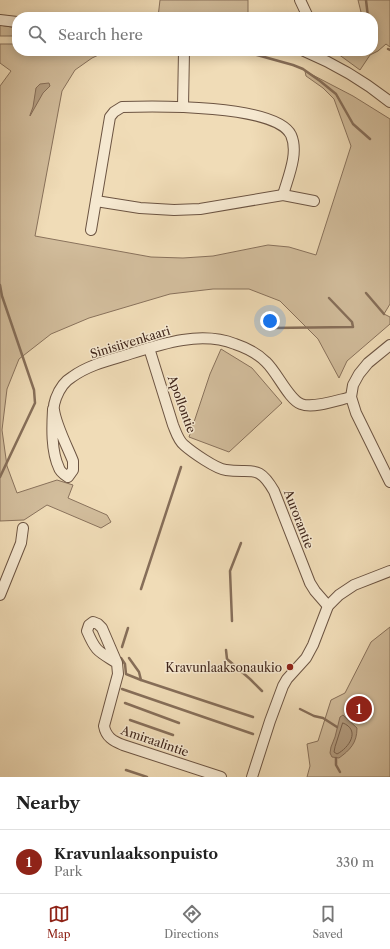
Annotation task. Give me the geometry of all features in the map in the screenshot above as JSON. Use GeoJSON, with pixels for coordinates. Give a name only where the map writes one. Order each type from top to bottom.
{"type":"FeatureCollection","features":[{"type":"Feature","properties":{"kind":"street"},"geometry":{"type":"LineString","coordinates":[[300,0],[306,12]]}},
{"type":"Feature","properties":{"kind":"street"},"geometry":{"type":"LineString","coordinates":[[0,20],[12,21]]}},
{"type":"Feature","properties":{"kind":"street"},"geometry":{"type":"LineString","coordinates":[[183,106],[184,56]]}},
{"type":"Feature","properties":{"kind":"street"},"geometry":{"type":"LineString","coordinates":[[315,56],[373,88],[390,102]]}},
{"type":"Feature","properties":{"kind":"street"},"geometry":{"type":"LineString","coordinates":[[91,230],[110,117],[114,112],[122,107],[183,106],[235,111],[263,118],[286,128],[291,136],[294,147],[292,165],[283,194]]}},
{"type":"Feature","properties":{"kind":"street"},"geometry":{"type":"LineString","coordinates":[[96,201],[160,210],[200,209],[283,194],[314,201]]}},
{"type":"Feature","properties":{"kind":"street","name":"Sinisiivenkaari"},"geometry":{"type":"LineString","coordinates":[[54,409],[73,461],[73,470],[68,477],[59,470],[54,447],[52,424],[55,399],[61,388],[72,377],[100,363],[149,348],[176,341],[204,338],[235,343],[251,351],[267,363],[294,399],[300,404],[319,405],[351,397]]}},
{"type":"Feature","properties":{"kind":"street"},"geometry":{"type":"LineString","coordinates":[[390,345],[368,363],[353,385],[351,397],[356,413],[390,482]]}},
{"type":"Feature","properties":{"kind":"street","name":"Apollontie"},"geometry":{"type":"LineString","coordinates":[[149,348],[177,435],[183,444],[214,466],[226,470]]}},
{"type":"Feature","properties":{"kind":"street","name":"Aurorantie"},"geometry":{"type":"LineString","coordinates":[[226,470],[255,471],[263,475],[267,480],[274,491],[310,583],[328,606]]}},
{"type":"Feature","properties":{"kind":"street"},"geometry":{"type":"LineString","coordinates":[[0,595],[22,544],[23,528]]}},
{"type":"Feature","properties":{"kind":"street"},"geometry":{"type":"LineString","coordinates":[[252,777],[270,721],[287,679],[306,658],[313,645],[328,606],[354,585],[390,571]]}},
{"type":"Feature","properties":{"kind":"street","name":"Amiraalintie"},"geometry":{"type":"LineString","coordinates":[[117,663],[118,674],[104,726],[106,733],[114,742],[221,777]]}},
{"type":"Feature","properties":{"kind":"shaded area"},"geometry":{"type":"Polygon","coordinates":[[[160,0],[248,0],[248,12],[159,12],[160,0]]]}},
{"type":"Feature","properties":{"kind":"shaded area"},"geometry":{"type":"Polygon","coordinates":[[[358,0],[390,0],[390,47],[386,44],[378,51],[378,12],[361,12],[358,0]]]}},
{"type":"Feature","properties":{"kind":"shaded area"},"geometry":{"type":"Polygon","coordinates":[[[0,25],[12,27],[12,36],[0,36],[0,25]]]}},
{"type":"Feature","properties":{"kind":"shaded area"},"geometry":{"type":"Polygon","coordinates":[[[0,44],[12,44],[12,56],[96,56],[75,70],[62,91],[35,236],[151,257],[183,258],[213,256],[268,245],[289,247],[316,255],[351,146],[334,99],[323,88],[306,76],[305,71],[353,96],[390,119],[390,304],[384,314],[390,317],[390,324],[347,361],[339,378],[318,339],[280,301],[249,289],[213,289],[170,294],[89,318],[51,334],[19,359],[7,389],[2,430],[7,466],[17,493],[57,480],[73,485],[68,498],[107,515],[111,522],[101,528],[47,505],[24,520],[0,521],[0,86],[11,71],[0,63],[0,44]]]}},
{"type":"Feature","properties":{"kind":"shaded area"},"geometry":{"type":"Polygon","coordinates":[[[341,56],[369,56],[360,70],[341,56]]]}},
{"type":"Feature","properties":{"kind":"shaded area"},"geometry":{"type":"Polygon","coordinates":[[[221,349],[252,368],[282,403],[229,452],[189,437],[210,374],[221,349]]]}},
{"type":"Feature","properties":{"kind":"shaded area"},"geometry":{"type":"Polygon","coordinates":[[[390,627],[390,777],[307,777],[310,766],[307,744],[318,741],[331,700],[345,693],[371,642],[390,627]]]}},
{"type":"Feature","properties":{"kind":"water"},"geometry":{"type":"Polygon","coordinates":[[[49,83],[50,86],[43,93],[30,116],[36,88],[40,84],[49,83]]]}},
{"type":"Feature","properties":{"kind":"water"},"geometry":{"type":"Polygon","coordinates":[[[343,715],[357,728],[356,738],[350,749],[343,755],[339,758],[332,757],[330,753],[331,747],[340,717],[343,715]]]}},
{"type":"Feature","properties":{"kind":"waterway"},"geometry":{"type":"LineString","coordinates":[[366,0],[367,12]]}},
{"type":"Feature","properties":{"kind":"waterway"},"geometry":{"type":"LineString","coordinates":[[261,56],[303,69],[320,81],[336,94],[353,124],[370,139]]}},
{"type":"Feature","properties":{"kind":"waterway"},"geometry":{"type":"LineString","coordinates":[[0,285],[2,296],[34,390],[35,403],[0,477]]}},
{"type":"Feature","properties":{"kind":"waterway"},"geometry":{"type":"LineString","coordinates":[[366,293],[384,314]]}},
{"type":"Feature","properties":{"kind":"waterway"},"geometry":{"type":"LineString","coordinates":[[271,328],[353,327],[352,322],[329,298]]}},
{"type":"Feature","properties":{"kind":"waterway"},"geometry":{"type":"LineString","coordinates":[[141,589],[181,467]]}},
{"type":"Feature","properties":{"kind":"waterway"},"geometry":{"type":"LineString","coordinates":[[232,621],[230,571],[241,543]]}},
{"type":"Feature","properties":{"kind":"waterway"},"geometry":{"type":"LineString","coordinates":[[122,647],[128,628]]}},
{"type":"Feature","properties":{"kind":"waterway"},"geometry":{"type":"LineString","coordinates":[[226,650],[227,659],[262,691]]}},
{"type":"Feature","properties":{"kind":"waterway"},"geometry":{"type":"LineString","coordinates":[[121,658],[125,664],[126,674],[141,680]]}},
{"type":"Feature","properties":{"kind":"waterway"},"geometry":{"type":"LineString","coordinates":[[129,658],[139,672],[141,680],[253,717]]}},
{"type":"Feature","properties":{"kind":"waterway"},"geometry":{"type":"LineString","coordinates":[[122,689],[253,734]]}},
{"type":"Feature","properties":{"kind":"waterway"},"geometry":{"type":"LineString","coordinates":[[125,703],[179,723]]}},
{"type":"Feature","properties":{"kind":"waterway"},"geometry":{"type":"LineString","coordinates":[[300,709],[314,716],[323,718],[337,727]]}},
{"type":"Feature","properties":{"kind":"waterway"},"geometry":{"type":"LineString","coordinates":[[130,720],[173,735]]}},
{"type":"Feature","properties":{"kind":"waterway"},"geometry":{"type":"LineString","coordinates":[[336,758],[336,765],[340,772]]}},
{"type":"Feature","properties":{"kind":"waterway"},"geometry":{"type":"LineString","coordinates":[[126,770],[147,777]]}},
{"type":"Feature","properties":{"kind":"place","name":"Kravunlaaksonaukio"},"geometry":{"type":"Point","coordinates":[290,667]}},
{"type":"Feature","properties":{"kind":"place","name":"Kravunlaaksonpuisto"},"geometry":{"type":"Point","coordinates":[359,709]}}]}
